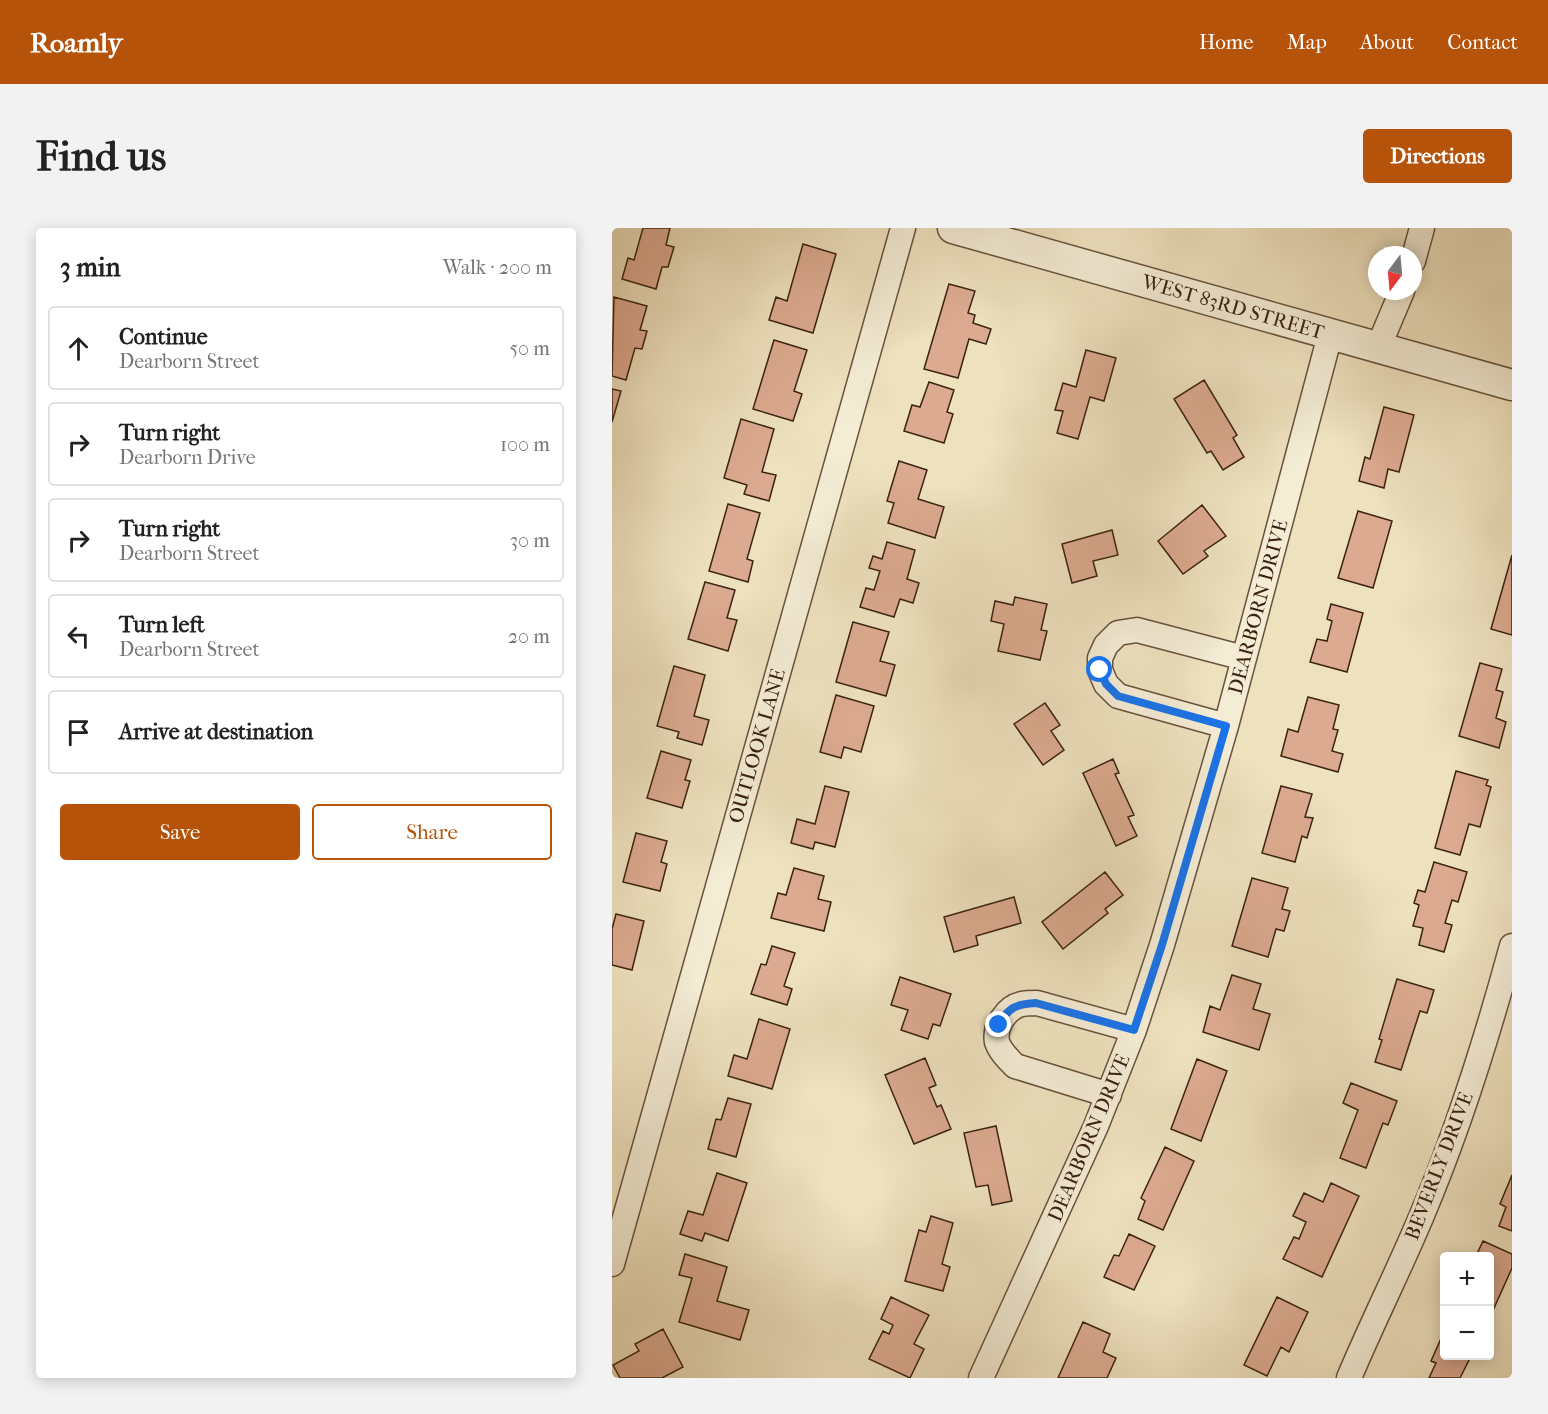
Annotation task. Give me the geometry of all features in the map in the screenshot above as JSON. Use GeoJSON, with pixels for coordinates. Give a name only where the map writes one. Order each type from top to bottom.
{"type":"FeatureCollection","features":[{"type":"Feature","properties":{"kind":"street","name":"OUTLOOK LANE"},"geometry":{"type":"LineString","coordinates":[[612,1264],[903,228]]}},
{"type":"Feature","properties":{"kind":"street","name":"WEST 83RD STREET"},"geometry":{"type":"LineString","coordinates":[[953,228],[1512,385]]}},
{"type":"Feature","properties":{"kind":"street"},"geometry":{"type":"LineString","coordinates":[[1417,246],[1422,228]]}},
{"type":"Feature","properties":{"kind":"street"},"geometry":{"type":"LineString","coordinates":[[1378,348],[1398,300]]}},
{"type":"Feature","properties":{"kind":"street","name":"DEARBORN DRIVE"},"geometry":{"type":"LineString","coordinates":[[981,1378],[1067,1192],[1134,1030],[1162,945],[1226,726],[1330,335]]}},
{"type":"Feature","properties":{"kind":"street"},"geometry":{"type":"LineString","coordinates":[[1226,726],[1118,696],[1106,684],[1100,670],[1100,658],[1106,645],[1118,633],[1137,630],[1244,658]]}},
{"type":"Feature","properties":{"kind":"street","name":"BEVERLY DRIVE"},"geometry":{"type":"LineString","coordinates":[[1349,1378],[1422,1215],[1463,1110],[1512,946]]}},
{"type":"Feature","properties":{"kind":"street"},"geometry":{"type":"LineString","coordinates":[[1109,1095],[1015,1066],[997,1041],[999,1025],[1005,1013],[1021,1004],[1036,1003],[1134,1030]]}},
{"type":"Feature","properties":{"kind":"building"},"geometry":{"type":"Polygon","coordinates":[[[643,228],[670,228],[666,245],[674,247],[668,267],[662,267],[656,289],[622,279],[628,258],[634,260],[643,228]]]}},
{"type":"Feature","properties":{"kind":"building"},"geometry":{"type":"Polygon","coordinates":[[[803,244],[836,254],[813,333],[769,320],[776,297],[787,301],[803,244]]]}},
{"type":"Feature","properties":{"kind":"building"},"geometry":{"type":"Polygon","coordinates":[[[949,284],[975,291],[968,313],[975,315],[973,323],[991,329],[986,344],[969,339],[958,378],[924,369],[949,284]]]}},
{"type":"Feature","properties":{"kind":"building"},"geometry":{"type":"Polygon","coordinates":[[[614,297],[647,306],[640,330],[647,331],[642,349],[635,348],[626,380],[612,376],[614,297]]]}},
{"type":"Feature","properties":{"kind":"building"},"geometry":{"type":"Polygon","coordinates":[[[774,340],[807,350],[794,391],[802,394],[793,421],[753,409],[774,340]]]}},
{"type":"Feature","properties":{"kind":"building"},"geometry":{"type":"Polygon","coordinates":[[[1086,350],[1116,358],[1104,401],[1090,397],[1078,439],[1057,433],[1063,411],[1055,410],[1063,383],[1076,387],[1086,350]]]}},
{"type":"Feature","properties":{"kind":"building"},"geometry":{"type":"Polygon","coordinates":[[[1204,380],[1237,435],[1233,438],[1244,457],[1223,470],[1211,451],[1207,453],[1174,399],[1204,380]]]}},
{"type":"Feature","properties":{"kind":"building"},"geometry":{"type":"Polygon","coordinates":[[[929,382],[954,390],[947,412],[953,414],[944,443],[904,431],[912,405],[920,407],[929,382]]]}},
{"type":"Feature","properties":{"kind":"building"},"geometry":{"type":"Polygon","coordinates":[[[612,389],[621,391],[612,422],[612,389]]]}},
{"type":"Feature","properties":{"kind":"building"},"geometry":{"type":"Polygon","coordinates":[[[1384,407],[1414,415],[1399,472],[1388,469],[1384,488],[1359,481],[1365,457],[1370,459],[1384,407]]]}},
{"type":"Feature","properties":{"kind":"building"},"geometry":{"type":"Polygon","coordinates":[[[741,419],[774,429],[762,472],[776,475],[769,501],[744,494],[747,485],[724,478],[741,419]]]}},
{"type":"Feature","properties":{"kind":"building"},"geometry":{"type":"Polygon","coordinates":[[[899,461],[927,470],[918,499],[944,507],[935,538],[888,523],[894,503],[887,501],[899,461]]]}},
{"type":"Feature","properties":{"kind":"building"},"geometry":{"type":"Polygon","coordinates":[[[728,504],[760,513],[747,559],[753,561],[748,582],[709,571],[728,504]]]}},
{"type":"Feature","properties":{"kind":"building"},"geometry":{"type":"Polygon","coordinates":[[[1202,505],[1226,536],[1204,551],[1208,556],[1183,574],[1158,541],[1202,505]]]}},
{"type":"Feature","properties":{"kind":"building"},"geometry":{"type":"Polygon","coordinates":[[[1358,511],[1392,521],[1373,588],[1338,578],[1358,511]]]}},
{"type":"Feature","properties":{"kind":"building"},"geometry":{"type":"Polygon","coordinates":[[[1112,530],[1118,555],[1093,561],[1097,576],[1072,583],[1062,544],[1112,530]]]}},
{"type":"Feature","properties":{"kind":"building"},"geometry":{"type":"Polygon","coordinates":[[[887,542],[915,550],[907,579],[919,583],[913,603],[900,599],[894,617],[860,607],[866,588],[874,590],[880,571],[869,568],[873,556],[882,559],[887,542]]]}},
{"type":"Feature","properties":{"kind":"building"},"geometry":{"type":"Polygon","coordinates":[[[1512,555],[1512,635],[1491,629],[1512,555]]]}},
{"type":"Feature","properties":{"kind":"building"},"geometry":{"type":"Polygon","coordinates":[[[705,582],[735,590],[727,618],[737,620],[728,651],[688,639],[705,582]]]}},
{"type":"Feature","properties":{"kind":"building"},"geometry":{"type":"Polygon","coordinates":[[[1015,597],[1047,604],[1041,630],[1047,631],[1040,660],[998,651],[1004,624],[991,621],[995,601],[1013,605],[1015,597]]]}},
{"type":"Feature","properties":{"kind":"building"},"geometry":{"type":"Polygon","coordinates":[[[1331,604],[1363,613],[1347,672],[1310,662],[1317,639],[1327,641],[1332,621],[1327,619],[1331,604]]]}},
{"type":"Feature","properties":{"kind":"building"},"geometry":{"type":"Polygon","coordinates":[[[853,622],[889,632],[880,661],[895,665],[886,696],[836,682],[853,622]]]}},
{"type":"Feature","properties":{"kind":"building"},"geometry":{"type":"Polygon","coordinates":[[[1480,663],[1502,669],[1496,690],[1503,692],[1496,718],[1506,722],[1499,748],[1459,736],[1480,663]]]}},
{"type":"Feature","properties":{"kind":"building"},"geometry":{"type":"Polygon","coordinates":[[[674,666],[705,675],[694,716],[709,720],[702,745],[677,738],[679,732],[657,726],[674,666]]]}},
{"type":"Feature","properties":{"kind":"building"},"geometry":{"type":"Polygon","coordinates":[[[836,695],[874,706],[861,752],[844,747],[841,758],[820,752],[836,695]]]}},
{"type":"Feature","properties":{"kind":"building"},"geometry":{"type":"Polygon","coordinates":[[[1308,697],[1339,705],[1333,729],[1338,730],[1332,751],[1343,754],[1338,772],[1281,756],[1288,729],[1298,732],[1308,697]]]}},
{"type":"Feature","properties":{"kind":"building"},"geometry":{"type":"Polygon","coordinates":[[[1045,703],[1060,725],[1051,731],[1064,750],[1043,765],[1014,724],[1045,703]]]}},
{"type":"Feature","properties":{"kind":"building"},"geometry":{"type":"Polygon","coordinates":[[[661,751],[691,760],[685,780],[690,781],[682,808],[647,798],[661,751]]]}},
{"type":"Feature","properties":{"kind":"building"},"geometry":{"type":"Polygon","coordinates":[[[1113,759],[1119,773],[1115,774],[1134,815],[1128,817],[1137,836],[1116,846],[1083,773],[1113,759]]]}},
{"type":"Feature","properties":{"kind":"building"},"geometry":{"type":"Polygon","coordinates":[[[1456,771],[1488,780],[1486,785],[1491,787],[1480,827],[1469,824],[1460,855],[1435,848],[1456,771]]]}},
{"type":"Feature","properties":{"kind":"building"},"geometry":{"type":"Polygon","coordinates":[[[825,786],[849,792],[835,847],[815,842],[813,849],[791,843],[797,819],[815,824],[825,786]]]}},
{"type":"Feature","properties":{"kind":"building"},"geometry":{"type":"Polygon","coordinates":[[[1281,786],[1312,794],[1305,817],[1313,818],[1307,838],[1302,836],[1295,862],[1262,853],[1281,786]]]}},
{"type":"Feature","properties":{"kind":"building"},"geometry":{"type":"Polygon","coordinates":[[[636,833],[667,841],[661,862],[667,864],[660,891],[623,882],[636,833]]]}},
{"type":"Feature","properties":{"kind":"building"},"geometry":{"type":"Polygon","coordinates":[[[1434,862],[1467,872],[1458,902],[1452,900],[1445,923],[1452,925],[1444,952],[1419,945],[1423,928],[1413,926],[1419,905],[1414,903],[1418,890],[1425,892],[1434,862]]]}},
{"type":"Feature","properties":{"kind":"building"},"geometry":{"type":"Polygon","coordinates":[[[794,868],[824,876],[818,899],[831,902],[824,931],[771,918],[778,893],[786,895],[794,868]]]}},
{"type":"Feature","properties":{"kind":"building"},"geometry":{"type":"Polygon","coordinates":[[[1105,872],[1123,895],[1105,909],[1108,913],[1063,949],[1042,922],[1105,872]]]}},
{"type":"Feature","properties":{"kind":"building"},"geometry":{"type":"Polygon","coordinates":[[[1252,878],[1288,888],[1282,909],[1290,911],[1284,931],[1276,929],[1268,957],[1232,946],[1252,878]]]}},
{"type":"Feature","properties":{"kind":"building"},"geometry":{"type":"Polygon","coordinates":[[[1014,897],[1021,923],[976,936],[978,945],[954,952],[944,917],[1014,897]]]}},
{"type":"Feature","properties":{"kind":"building"},"geometry":{"type":"Polygon","coordinates":[[[616,914],[644,921],[632,970],[612,965],[612,929],[616,914]]]}},
{"type":"Feature","properties":{"kind":"building"},"geometry":{"type":"Polygon","coordinates":[[[772,946],[795,953],[784,986],[792,989],[787,1005],[751,994],[761,964],[766,965],[772,946]]]}},
{"type":"Feature","properties":{"kind":"building"},"geometry":{"type":"Polygon","coordinates":[[[1232,975],[1261,984],[1253,1009],[1270,1014],[1259,1050],[1203,1032],[1210,1006],[1220,1010],[1232,975]]]}},
{"type":"Feature","properties":{"kind":"building"},"geometry":{"type":"Polygon","coordinates":[[[900,977],[951,994],[940,1026],[933,1024],[928,1039],[901,1030],[908,1010],[891,1005],[900,977]]]}},
{"type":"Feature","properties":{"kind":"building"},"geometry":{"type":"Polygon","coordinates":[[[1397,979],[1434,990],[1427,1013],[1420,1011],[1401,1070],[1375,1062],[1382,1040],[1379,1039],[1397,979]]]}},
{"type":"Feature","properties":{"kind":"building"},"geometry":{"type":"Polygon","coordinates":[[[759,1019],[790,1029],[772,1089],[728,1076],[734,1055],[747,1059],[759,1019]]]}},
{"type":"Feature","properties":{"kind":"building"},"geometry":{"type":"Polygon","coordinates":[[[925,1058],[936,1085],[929,1088],[937,1107],[941,1105],[951,1129],[914,1144],[885,1075],[925,1058]]]}},
{"type":"Feature","properties":{"kind":"building"},"geometry":{"type":"Polygon","coordinates":[[[1197,1059],[1227,1071],[1201,1141],[1171,1129],[1197,1059]]]}},
{"type":"Feature","properties":{"kind":"building"},"geometry":{"type":"Polygon","coordinates":[[[1351,1083],[1397,1101],[1388,1125],[1383,1123],[1366,1168],[1340,1158],[1358,1110],[1343,1103],[1351,1083]]]}},
{"type":"Feature","properties":{"kind":"building"},"geometry":{"type":"Polygon","coordinates":[[[728,1098],[751,1104],[736,1157],[708,1149],[716,1119],[721,1120],[728,1098]]]}},
{"type":"Feature","properties":{"kind":"building"},"geometry":{"type":"Polygon","coordinates":[[[996,1126],[1012,1201],[992,1205],[988,1185],[976,1187],[964,1133],[996,1126]]]}},
{"type":"Feature","properties":{"kind":"building"},"geometry":{"type":"Polygon","coordinates":[[[1165,1147],[1194,1161],[1163,1230],[1138,1219],[1145,1201],[1141,1198],[1165,1147]]]}},
{"type":"Feature","properties":{"kind":"building"},"geometry":{"type":"Polygon","coordinates":[[[717,1173],[747,1183],[728,1241],[705,1233],[702,1241],[680,1234],[688,1211],[703,1215],[717,1173]]]}},
{"type":"Feature","properties":{"kind":"building"},"geometry":{"type":"Polygon","coordinates":[[[1512,1175],[1512,1231],[1499,1226],[1506,1207],[1500,1204],[1512,1175]]]}},
{"type":"Feature","properties":{"kind":"building"},"geometry":{"type":"Polygon","coordinates":[[[1331,1183],[1359,1196],[1322,1277],[1283,1259],[1294,1237],[1299,1239],[1306,1222],[1293,1216],[1304,1193],[1323,1202],[1331,1183]]]}},
{"type":"Feature","properties":{"kind":"building"},"geometry":{"type":"Polygon","coordinates":[[[931,1216],[953,1223],[942,1264],[950,1267],[943,1291],[905,1281],[919,1230],[926,1232],[931,1216]]]}},
{"type":"Feature","properties":{"kind":"building"},"geometry":{"type":"Polygon","coordinates":[[[1129,1234],[1155,1246],[1134,1290],[1104,1277],[1114,1255],[1119,1256],[1129,1234]]]}},
{"type":"Feature","properties":{"kind":"building"},"geometry":{"type":"Polygon","coordinates":[[[1483,1241],[1512,1254],[1512,1268],[1494,1308],[1494,1252],[1478,1252],[1483,1241]]]}},
{"type":"Feature","properties":{"kind":"building"},"geometry":{"type":"Polygon","coordinates":[[[685,1254],[727,1267],[717,1301],[749,1310],[740,1340],[679,1322],[692,1278],[679,1275],[685,1254]]]}},
{"type":"Feature","properties":{"kind":"building"},"geometry":{"type":"Polygon","coordinates":[[[891,1297],[929,1315],[914,1344],[924,1349],[910,1378],[869,1359],[883,1331],[889,1334],[893,1325],[881,1319],[891,1297]]]}},
{"type":"Feature","properties":{"kind":"building"},"geometry":{"type":"Polygon","coordinates":[[[1277,1297],[1308,1312],[1289,1352],[1281,1347],[1267,1376],[1244,1365],[1277,1297]]]}},
{"type":"Feature","properties":{"kind":"building"},"geometry":{"type":"Polygon","coordinates":[[[1083,1322],[1110,1334],[1103,1352],[1116,1358],[1107,1378],[1058,1378],[1083,1322]]]}},
{"type":"Feature","properties":{"kind":"building"},"geometry":{"type":"Polygon","coordinates":[[[663,1329],[683,1367],[662,1378],[620,1378],[613,1365],[639,1351],[635,1344],[663,1329]]]}},
{"type":"Feature","properties":{"kind":"building"},"geometry":{"type":"Polygon","coordinates":[[[1440,1341],[1440,1360],[1469,1360],[1460,1378],[1429,1378],[1436,1363],[1431,1361],[1440,1341]]]}},
{"type":"Feature","properties":{"kind":"route"},"geometry":{"type":"LineString","coordinates":[[999,1025],[1005,1013],[1021,1004],[1036,1003],[1134,1030],[1162,945],[1226,726],[1118,696],[1106,684],[1100,670]]}}]}
